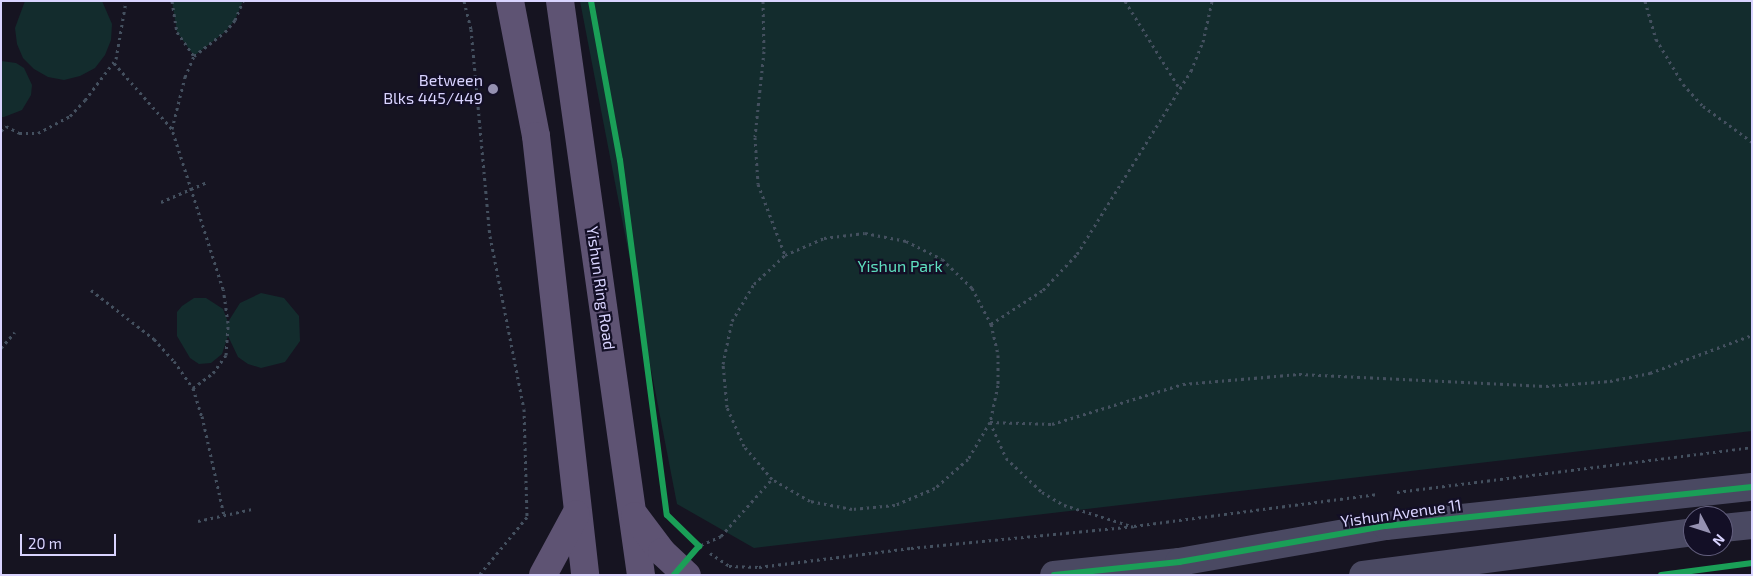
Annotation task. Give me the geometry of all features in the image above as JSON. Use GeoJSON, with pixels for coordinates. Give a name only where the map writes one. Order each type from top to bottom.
{"type":"FeatureCollection","features":[{"type":"Feature","properties":{"kind":"main road"},"geometry":{"type":"LineString","coordinates":[[510,1],[536,136],[584,575]]}},
{"type":"Feature","properties":{"kind":"main road","name":"Yishun Ring Road"},"geometry":{"type":"LineString","coordinates":[[560,1],[641,575]]}},
{"type":"Feature","properties":{"kind":"main road"},"geometry":{"type":"LineString","coordinates":[[543,575],[576,514]]}},
{"type":"Feature","properties":{"kind":"main road"},"geometry":{"type":"LineString","coordinates":[[634,515],[682,572]]}},
{"type":"Feature","properties":{"kind":"street","name":"Yishun Avenue 11"},"geometry":{"type":"LineString","coordinates":[[1054,575],[1189,568],[1386,526],[1752,487]]}},
{"type":"Feature","properties":{"kind":"street"},"geometry":{"type":"LineString","coordinates":[[1733,527],[1752,525]]}},
{"type":"Feature","properties":{"kind":"street"},"geometry":{"type":"LineString","coordinates":[[1362,575],[1683,533]]}},
{"type":"Feature","properties":{"kind":"path"},"geometry":{"type":"LineString","coordinates":[[1,131],[6,126],[19,134],[38,133],[55,126],[85,100],[114,63],[120,47],[126,1]]}},
{"type":"Feature","properties":{"kind":"path"},"geometry":{"type":"LineString","coordinates":[[172,1],[177,32],[194,56]]}},
{"type":"Feature","properties":{"kind":"path"},"geometry":{"type":"LineString","coordinates":[[172,129],[185,77],[194,56],[230,26],[243,1]]}},
{"type":"Feature","properties":{"kind":"path"},"geometry":{"type":"LineString","coordinates":[[464,1],[471,28],[490,236],[524,410],[527,517],[479,575]]}},
{"type":"Feature","properties":{"kind":"path"},"geometry":{"type":"LineString","coordinates":[[763,1],[764,51],[755,138],[758,184],[785,255]]}},
{"type":"Feature","properties":{"kind":"path"},"geometry":{"type":"LineString","coordinates":[[1125,1],[1180,89]]}},
{"type":"Feature","properties":{"kind":"path"},"geometry":{"type":"LineString","coordinates":[[991,324],[1044,290],[1077,254],[1180,89],[1199,54],[1212,1]]}},
{"type":"Feature","properties":{"kind":"path"},"geometry":{"type":"LineString","coordinates":[[1645,1],[1656,39],[1683,84],[1703,106],[1752,142]]}},
{"type":"Feature","properties":{"kind":"path"},"geometry":{"type":"LineString","coordinates":[[114,63],[172,129],[223,289],[228,323],[226,355],[213,373],[193,388]]}},
{"type":"Feature","properties":{"kind":"path"},"geometry":{"type":"LineString","coordinates":[[161,202],[191,186],[207,182]]}},
{"type":"Feature","properties":{"kind":"path"},"geometry":{"type":"LineString","coordinates":[[865,233],[906,240],[948,265],[972,288],[991,324],[998,355],[998,385],[990,422],[968,459],[935,488],[895,506],[852,509],[810,501],[772,478],[744,446],[730,414],[723,364],[732,321],[754,284],[785,255],[832,237],[865,233]]}},
{"type":"Feature","properties":{"kind":"path"},"geometry":{"type":"LineString","coordinates":[[91,290],[154,339],[193,388],[224,515]]}},
{"type":"Feature","properties":{"kind":"path"},"geometry":{"type":"LineString","coordinates":[[1,348],[15,332]]}},
{"type":"Feature","properties":{"kind":"path"},"geometry":{"type":"LineString","coordinates":[[990,422],[1052,424],[1183,384],[1299,374],[1546,386],[1610,381],[1650,373],[1752,335]]}},
{"type":"Feature","properties":{"kind":"path"},"geometry":{"type":"LineString","coordinates":[[990,422],[997,444],[1006,458],[1042,492],[1064,505],[1134,526]]}},
{"type":"Feature","properties":{"kind":"path"},"geometry":{"type":"LineString","coordinates":[[1392,492],[1752,447]]}},
{"type":"Feature","properties":{"kind":"path"},"geometry":{"type":"LineString","coordinates":[[682,572],[699,546],[721,536],[772,478]]}},
{"type":"Feature","properties":{"kind":"path"},"geometry":{"type":"LineString","coordinates":[[693,540],[729,566],[758,567],[910,548],[1134,526],[1382,493]]}},
{"type":"Feature","properties":{"kind":"path"},"geometry":{"type":"LineString","coordinates":[[198,521],[252,510]]}},
{"type":"Feature","properties":{"kind":"green space"},"geometry":{"type":"Polygon","coordinates":[[[25,1],[102,1],[112,24],[111,40],[105,55],[95,68],[80,76],[64,80],[48,77],[34,69],[23,58],[17,44],[15,28],[25,1]]]}},
{"type":"Feature","properties":{"kind":"green space"},"geometry":{"type":"Polygon","coordinates":[[[172,1],[243,1],[235,20],[225,32],[194,56],[177,32],[172,1]]]}},
{"type":"Feature","properties":{"kind":"green space","name":"Yishun Park"},"geometry":{"type":"Polygon","coordinates":[[[580,1],[1752,1],[1752,431],[754,548],[677,504],[580,1]]]}},
{"type":"Feature","properties":{"kind":"green space"},"geometry":{"type":"Polygon","coordinates":[[[1,61],[16,63],[24,68],[32,85],[31,95],[22,110],[4,117],[1,117],[1,61]]]}},
{"type":"Feature","properties":{"kind":"green space"},"geometry":{"type":"Polygon","coordinates":[[[261,293],[284,298],[299,316],[300,341],[285,362],[261,368],[248,364],[238,357],[228,336],[222,354],[211,363],[199,364],[190,358],[177,336],[177,312],[182,306],[194,298],[206,298],[223,309],[228,322],[240,303],[261,293]]]}},
{"type":"Feature","properties":{"kind":"cycle path"},"geometry":{"type":"LineString","coordinates":[[591,1],[620,160],[667,515],[699,546],[674,575]]}},
{"type":"Feature","properties":{"kind":"cycle path"},"geometry":{"type":"LineString","coordinates":[[1054,575],[1179,562],[1386,526],[1752,487]]}},
{"type":"Feature","properties":{"kind":"cycle path"},"geometry":{"type":"LineString","coordinates":[[1661,575],[1752,563]]}},
{"type":"Feature","properties":{"kind":"place","name":"Between Blks 445/449"},"geometry":{"type":"Point","coordinates":[493,89]}}]}
